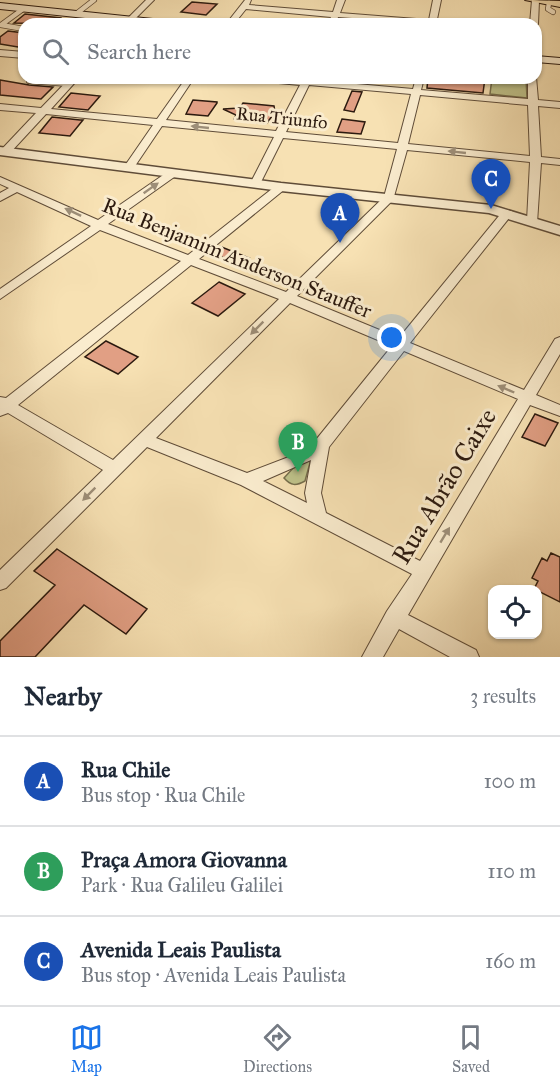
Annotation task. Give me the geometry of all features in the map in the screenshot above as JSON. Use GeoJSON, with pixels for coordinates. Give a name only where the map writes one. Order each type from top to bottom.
{"type":"FeatureCollection","features":[{"type":"Feature","properties":{"kind":"main road"},"geometry":{"type":"LineString","coordinates":[[533,0],[554,6]]}},
{"type":"Feature","properties":{"kind":"main road"},"geometry":{"type":"LineString","coordinates":[[0,6],[102,18]]}},
{"type":"Feature","properties":{"kind":"main road"},"geometry":{"type":"LineString","coordinates":[[542,60],[560,61]]}},
{"type":"Feature","properties":{"kind":"street"},"geometry":{"type":"LineString","coordinates":[[131,18],[150,0]]}},
{"type":"Feature","properties":{"kind":"street"},"geometry":{"type":"LineString","coordinates":[[335,18],[341,0]]}},
{"type":"Feature","properties":{"kind":"street"},"geometry":{"type":"LineString","coordinates":[[433,18],[436,0]]}},
{"type":"Feature","properties":{"kind":"street"},"geometry":{"type":"LineString","coordinates":[[533,0],[534,18]]}},
{"type":"Feature","properties":{"kind":"street"},"geometry":{"type":"LineString","coordinates":[[235,18],[247,3],[373,18]]}},
{"type":"Feature","properties":{"kind":"street"},"geometry":{"type":"LineString","coordinates":[[0,52],[18,54]]}},
{"type":"Feature","properties":{"kind":"street"},"geometry":{"type":"LineString","coordinates":[[2,152],[69,84]]}},
{"type":"Feature","properties":{"kind":"street"},"geometry":{"type":"LineString","coordinates":[[129,167],[186,84]]}},
{"type":"Feature","properties":{"kind":"street"},"geometry":{"type":"LineString","coordinates":[[255,184],[305,84]]}},
{"type":"Feature","properties":{"kind":"street"},"geometry":{"type":"LineString","coordinates":[[337,84],[560,105]]}},
{"type":"Feature","properties":{"kind":"street"},"geometry":{"type":"LineString","coordinates":[[0,582],[388,198],[419,84]]}},
{"type":"Feature","properties":{"kind":"street"},"geometry":{"type":"LineString","coordinates":[[532,84],[536,160],[533,221]]}},
{"type":"Feature","properties":{"kind":"street","name":"Rua Triunfo"},"geometry":{"type":"LineString","coordinates":[[0,107],[560,162]]}},
{"type":"Feature","properties":{"kind":"street"},"geometry":{"type":"LineString","coordinates":[[2,152],[507,213],[560,231]]}},
{"type":"Feature","properties":{"kind":"street"},"geometry":{"type":"LineString","coordinates":[[0,295],[173,173]]}},
{"type":"Feature","properties":{"kind":"street","name":"Rua Benjamim Anderson Stauffer"},"geometry":{"type":"LineString","coordinates":[[0,180],[99,225],[288,297],[560,411]]}},
{"type":"Feature","properties":{"kind":"street"},"geometry":{"type":"LineString","coordinates":[[0,198],[18,187]]}},
{"type":"Feature","properties":{"kind":"street"},"geometry":{"type":"LineString","coordinates":[[114,469],[2,406],[281,187]]}},
{"type":"Feature","properties":{"kind":"street"},"geometry":{"type":"LineString","coordinates":[[248,480],[300,459],[321,445],[507,213]]}},
{"type":"Feature","properties":{"kind":"street","name":"Rua Abrão Caixe"},"geometry":{"type":"LineString","coordinates":[[372,657],[560,342]]}},
{"type":"Feature","properties":{"kind":"street"},"geometry":{"type":"LineString","coordinates":[[146,440],[248,480],[423,571]]}},
{"type":"Feature","properties":{"kind":"street"},"geometry":{"type":"LineString","coordinates":[[319,517],[313,493],[321,445]]}},
{"type":"Feature","properties":{"kind":"street"},"geometry":{"type":"LineString","coordinates":[[394,617],[469,657]]}},
{"type":"Feature","properties":{"kind":"lane"},"geometry":{"type":"LineString","coordinates":[[76,14],[94,0]]}},
{"type":"Feature","properties":{"kind":"lane"},"geometry":{"type":"LineString","coordinates":[[18,27],[1,25],[23,9]]}},
{"type":"Feature","properties":{"kind":"green space"},"geometry":{"type":"Polygon","coordinates":[[[491,84],[526,84],[527,98],[490,94],[491,84]]]}},
{"type":"Feature","properties":{"kind":"green space"},"geometry":{"type":"Polygon","coordinates":[[[311,459],[305,481],[294,484],[284,478],[295,466],[311,459]]]}},
{"type":"Feature","properties":{"kind":"building"},"geometry":{"type":"Polygon","coordinates":[[[192,2],[217,4],[206,15],[181,12],[192,2]]]}},
{"type":"Feature","properties":{"kind":"building"},"geometry":{"type":"Polygon","coordinates":[[[25,14],[61,18],[20,18],[25,14]]]}},
{"type":"Feature","properties":{"kind":"building"},"geometry":{"type":"Polygon","coordinates":[[[8,31],[18,32],[18,47],[0,44],[0,37],[8,31]]]}},
{"type":"Feature","properties":{"kind":"building"},"geometry":{"type":"Polygon","coordinates":[[[0,80],[53,87],[41,99],[0,95],[0,80]]]}},
{"type":"Feature","properties":{"kind":"building"},"geometry":{"type":"Polygon","coordinates":[[[427,84],[484,84],[483,93],[427,88],[427,84]]]}},
{"type":"Feature","properties":{"kind":"building"},"geometry":{"type":"Polygon","coordinates":[[[352,91],[362,92],[354,112],[344,110],[352,91]]]}},
{"type":"Feature","properties":{"kind":"building"},"geometry":{"type":"Polygon","coordinates":[[[71,93],[100,96],[88,110],[59,107],[71,93]]]}},
{"type":"Feature","properties":{"kind":"building"},"geometry":{"type":"Polygon","coordinates":[[[193,100],[217,103],[208,116],[186,114],[193,100]]]}},
{"type":"Feature","properties":{"kind":"building"},"geometry":{"type":"Polygon","coordinates":[[[243,103],[274,106],[275,112],[267,123],[255,123],[234,119],[236,115],[223,109],[240,108],[243,103]]]}},
{"type":"Feature","properties":{"kind":"building"},"geometry":{"type":"Polygon","coordinates":[[[52,117],[83,120],[70,136],[39,133],[52,117]]]}},
{"type":"Feature","properties":{"kind":"building"},"geometry":{"type":"Polygon","coordinates":[[[342,119],[365,122],[361,134],[337,132],[342,119]]]}},
{"type":"Feature","properties":{"kind":"building"},"geometry":{"type":"Polygon","coordinates":[[[219,246],[249,258],[240,265],[211,252],[219,246]]]}},
{"type":"Feature","properties":{"kind":"building"},"geometry":{"type":"Polygon","coordinates":[[[219,282],[245,294],[218,316],[192,303],[219,282]]]}},
{"type":"Feature","properties":{"kind":"building"},"geometry":{"type":"Polygon","coordinates":[[[106,341],[138,357],[118,374],[85,357],[106,341]]]}},
{"type":"Feature","properties":{"kind":"building"},"geometry":{"type":"Polygon","coordinates":[[[535,414],[558,423],[545,446],[522,437],[535,414]]]}},
{"type":"Feature","properties":{"kind":"building"},"geometry":{"type":"Polygon","coordinates":[[[57,549],[147,609],[126,634],[84,605],[35,657],[0,657],[0,641],[55,585],[34,571],[57,549]]]}},
{"type":"Feature","properties":{"kind":"building"},"geometry":{"type":"Polygon","coordinates":[[[551,553],[560,557],[560,602],[542,593],[542,585],[536,585],[538,581],[532,578],[542,558],[547,561],[551,553]]]}},
{"type":"Feature","properties":{"kind":"place","name":"Avenida Leais Paulista"},"geometry":{"type":"Point","coordinates":[491,209]}},
{"type":"Feature","properties":{"kind":"place","name":"Rua Chile"},"geometry":{"type":"Point","coordinates":[340,243]}},
{"type":"Feature","properties":{"kind":"place","name":"Praça Amora Giovanna"},"geometry":{"type":"Point","coordinates":[298,472]}}]}
